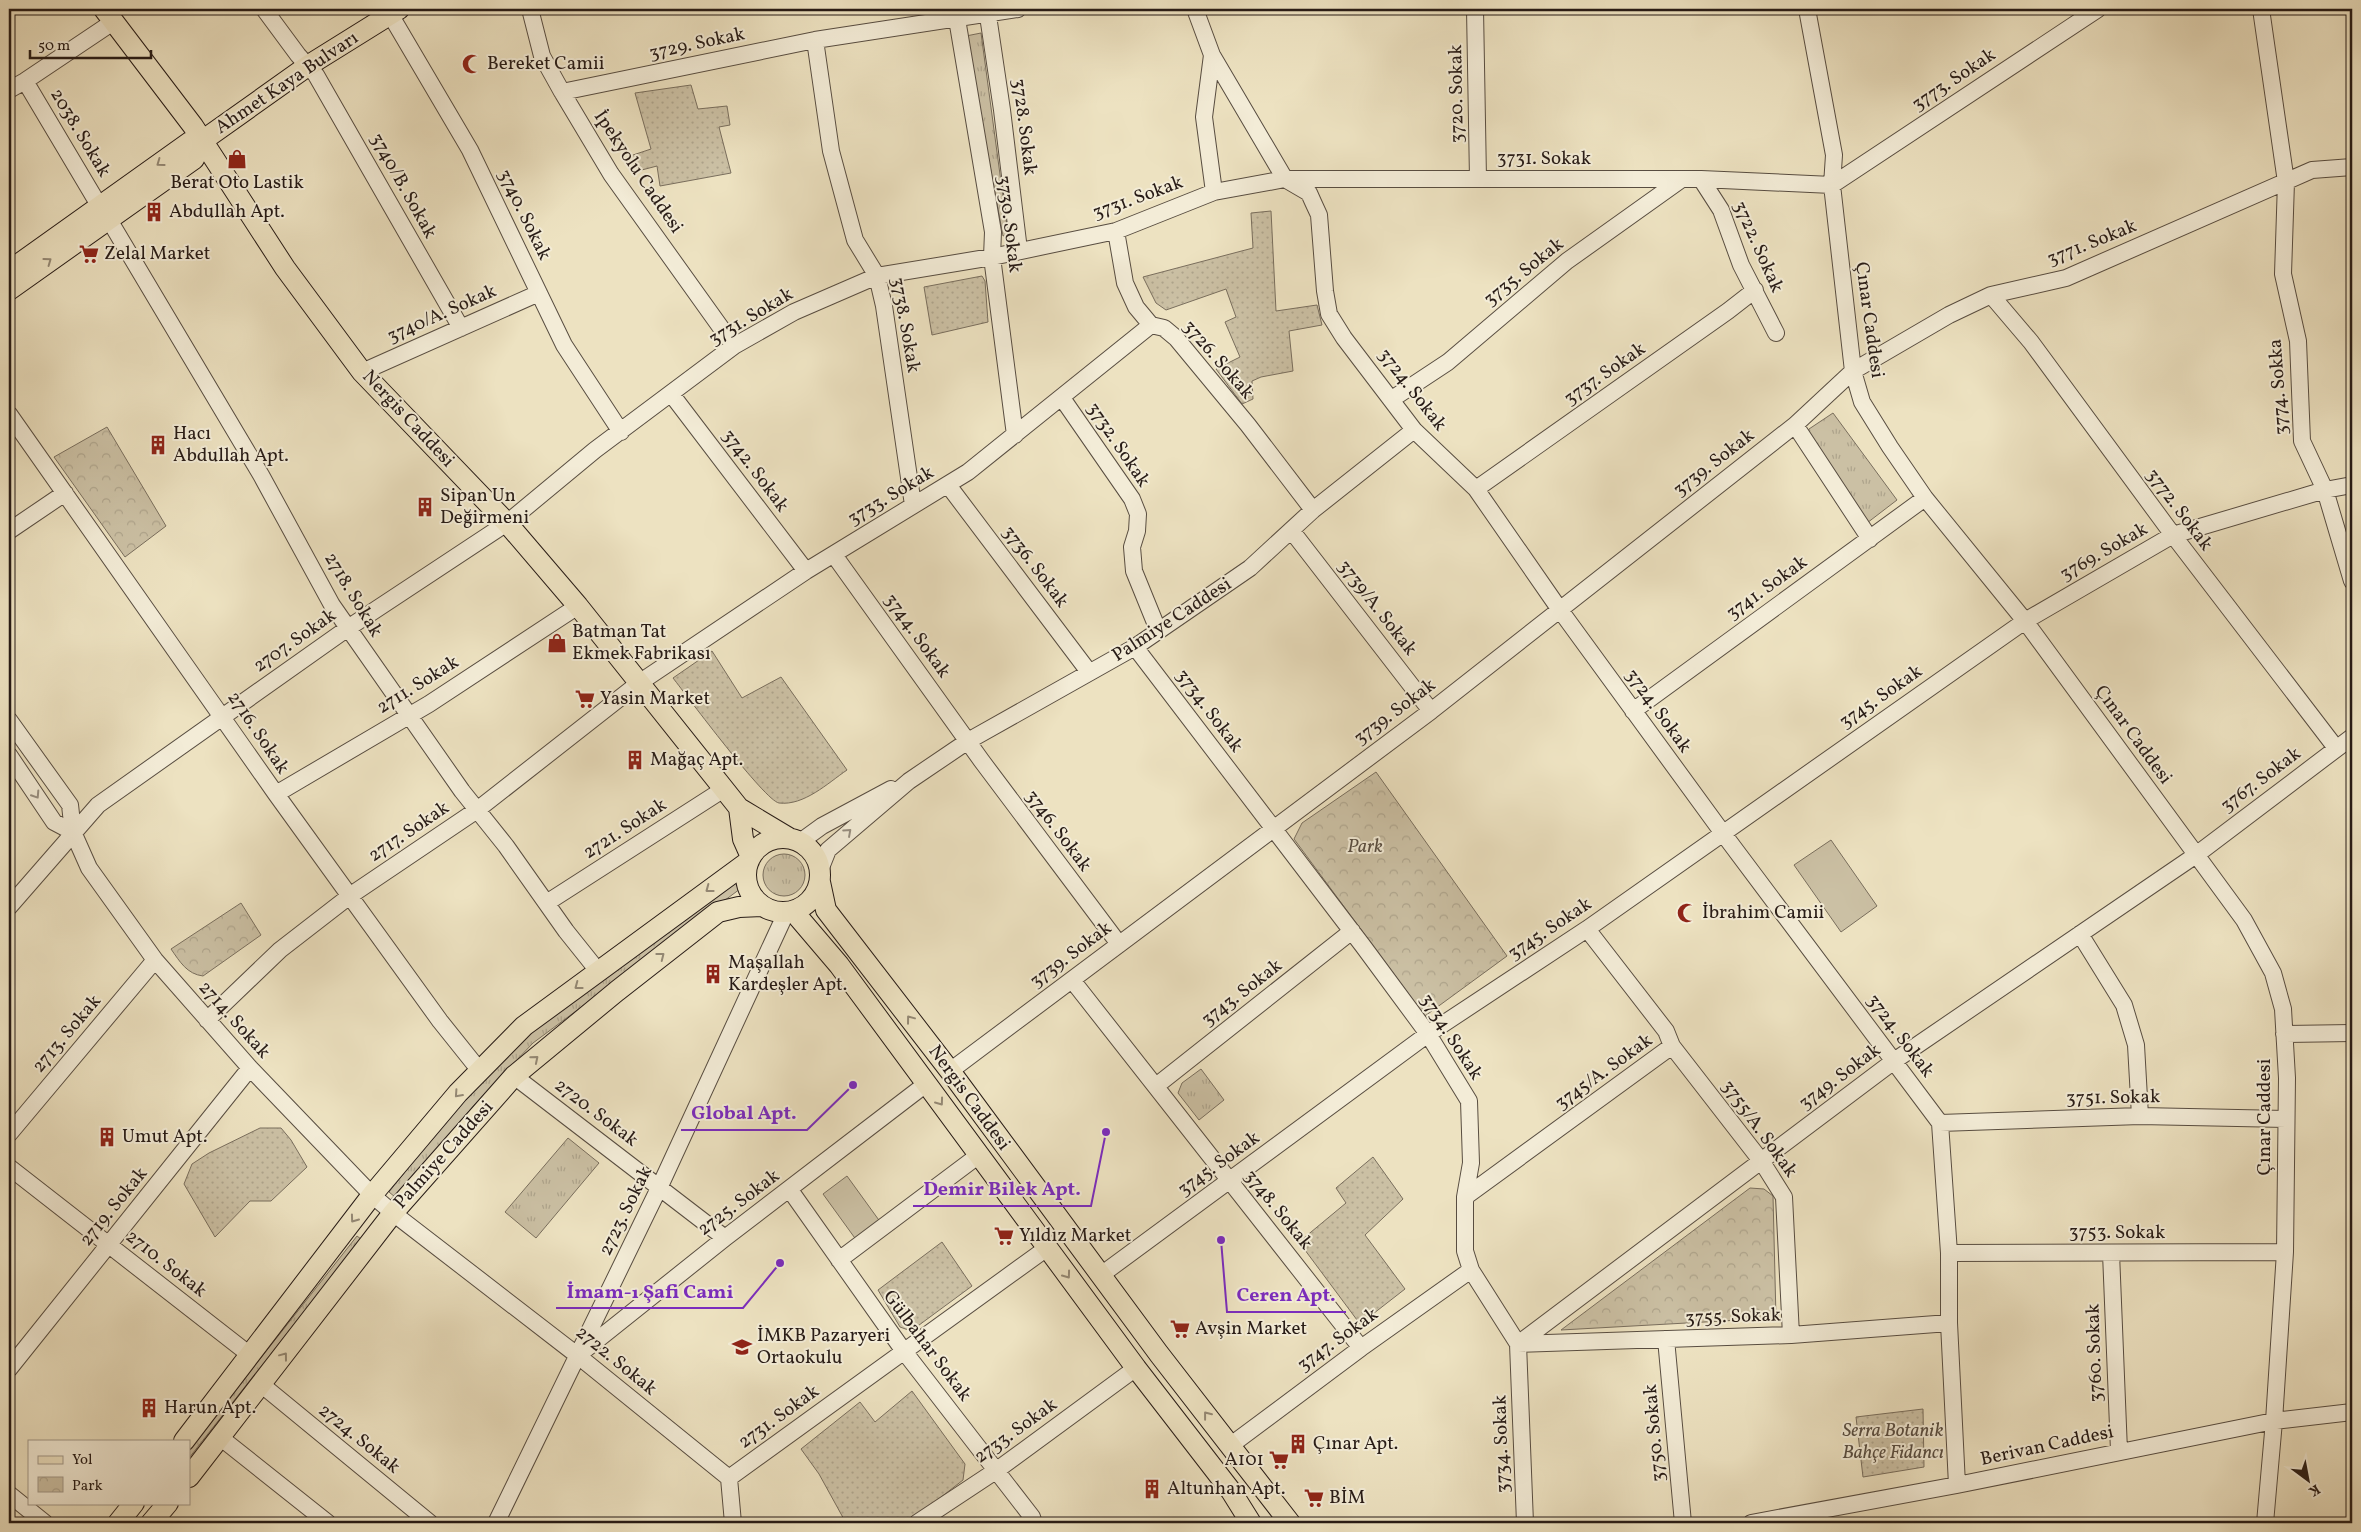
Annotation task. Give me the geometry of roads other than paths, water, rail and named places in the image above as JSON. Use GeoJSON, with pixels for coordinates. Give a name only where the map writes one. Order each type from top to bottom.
{"type":"FeatureCollection","features":[{"type":"Feature","properties":{"kind":"main road","name":"Ahmet Kaya Bulvarı"},"geometry":{"type":"LineString","coordinates":[[9,290],[190,142],[202,141],[309,65],[392,11]]}},
{"type":"Feature","properties":{"kind":"main road","name":"Nergis Caddesi"},"geometry":{"type":"LineString","coordinates":[[109,15],[202,141],[285,268],[362,372],[507,523],[578,606],[739,808]]}},
{"type":"Feature","properties":{"kind":"main road","name":"Ahmet Kaya Bulvarı"},"geometry":{"type":"LineString","coordinates":[[9,271],[104,212]]}},
{"type":"Feature","properties":{"kind":"main road"},"geometry":{"type":"LineString","coordinates":[[739,808],[810,849],[817,859],[820,876],[816,894],[808,903],[789,912],[773,912],[762,906],[753,897],[747,886],[746,873],[750,859],[755,850],[765,842],[777,838],[794,840]]}},
{"type":"Feature","properties":{"kind":"main road"},"geometry":{"type":"LineString","coordinates":[[739,808],[743,839],[750,859]]}},
{"type":"Feature","properties":{"kind":"main road","name":"Palmiye Caddesi"},"geometry":{"type":"LineString","coordinates":[[185,1440],[372,1195],[458,1093],[524,1026],[750,859]]}},
{"type":"Feature","properties":{"kind":"main road","name":"Nergis Caddesi"},"geometry":{"type":"LineString","coordinates":[[820,876],[826,910],[950,1071],[1062,1226],[1290,1523]]}},
{"type":"Feature","properties":{"kind":"main road","name":"Palmiye Caddesi"},"geometry":{"type":"LineString","coordinates":[[190,1476],[393,1213],[514,1076],[718,912],[739,907],[762,906]]}},
{"type":"Feature","properties":{"kind":"main road","name":"Nergis Caddesi"},"geometry":{"type":"LineString","coordinates":[[789,912],[839,966],[1136,1368],[1231,1491],[1251,1523]]}},
{"type":"Feature","properties":{"kind":"main road"},"geometry":{"type":"LineString","coordinates":[[118,1523],[133,1504]]}},
{"type":"Feature","properties":{"kind":"main road"},"geometry":{"type":"LineString","coordinates":[[151,1523],[167,1504]]}},
{"type":"Feature","properties":{"kind":"street","name":"3740/B. Sokak"},"geometry":{"type":"LineString","coordinates":[[264,9],[298,55],[309,65],[353,138],[461,328]]}},
{"type":"Feature","properties":{"kind":"street","name":"İpekyolu Caddesi"},"geometry":{"type":"LineString","coordinates":[[530,9],[542,56],[611,174],[734,346]]}},
{"type":"Feature","properties":{"kind":"street","name":"3729. Sokak"},"geometry":{"type":"LineString","coordinates":[[562,92],[927,16],[957,19],[988,12],[1018,9]]}},
{"type":"Feature","properties":{"kind":"street"},"geometry":{"type":"LineString","coordinates":[[1195,9],[1212,55],[1285,180]]}},
{"type":"Feature","properties":{"kind":"street","name":"3720. Sokak"},"geometry":{"type":"LineString","coordinates":[[1475,9],[1478,179]]}},
{"type":"Feature","properties":{"kind":"street","name":"Çınar Caddesi"},"geometry":{"type":"LineString","coordinates":[[1808,9],[1834,155],[1832,185],[1853,371],[1862,402],[1890,448],[1925,498],[2024,621],[2244,920],[2272,973],[2283,1009],[2286,1119],[2285,1252],[2274,1421],[2264,1523]]}},
{"type":"Feature","properties":{"kind":"street","name":"3773. Sokak"},"geometry":{"type":"LineString","coordinates":[[1832,185],[2098,9]]}},
{"type":"Feature","properties":{"kind":"street","name":"3774. Sokka"},"geometry":{"type":"LineString","coordinates":[[2261,9],[2286,182],[2283,274],[2298,341],[2302,441],[2325,490],[2352,581]]}},
{"type":"Feature","properties":{"kind":"street","name":"3740. Sokak"},"geometry":{"type":"LineString","coordinates":[[392,11],[470,150],[564,345],[621,432]]}},
{"type":"Feature","properties":{"kind":"street","name":"3728. Sokak"},"geometry":{"type":"LineString","coordinates":[[988,12],[1019,250]]}},
{"type":"Feature","properties":{"kind":"street"},"geometry":{"type":"LineString","coordinates":[[9,90],[25,81],[109,15]]}},
{"type":"Feature","properties":{"kind":"street","name":"3730. Sokak"},"geometry":{"type":"LineString","coordinates":[[957,19],[992,232],[992,256],[1014,434]]}},
{"type":"Feature","properties":{"kind":"street","name":"3738. Sokak"},"geometry":{"type":"LineString","coordinates":[[815,40],[834,160],[856,240],[877,276],[884,306],[913,506]]}},
{"type":"Feature","properties":{"kind":"street"},"geometry":{"type":"LineString","coordinates":[[1212,55],[1204,117],[1214,192]]}},
{"type":"Feature","properties":{"kind":"street","name":"2038. Sokak"},"geometry":{"type":"LineString","coordinates":[[25,81],[104,212]]}},
{"type":"Feature","properties":{"kind":"street","name":"3771. Sokak"},"geometry":{"type":"LineString","coordinates":[[1853,371],[1949,315],[1991,295],[2066,278],[2312,170],[2352,167]]}},
{"type":"Feature","properties":{"kind":"street","name":"3731. Sokak"},"geometry":{"type":"LineString","coordinates":[[507,523],[595,450],[672,395],[734,346],[794,312],[877,276],[992,256],[1116,231],[1214,192],[1285,180],[1700,178],[1832,185]]}},
{"type":"Feature","properties":{"kind":"street","name":"3722. Sokak"},"geometry":{"type":"LineString","coordinates":[[1700,178],[1721,210],[1740,265],[1755,290],[1776,333]]}},
{"type":"Feature","properties":{"kind":"street","name":"3735. Sokak"},"geometry":{"type":"LineString","coordinates":[[1392,399],[1448,362],[1567,261],[1682,179]]}},
{"type":"Feature","properties":{"kind":"street","name":"3724. Sokak"},"geometry":{"type":"LineString","coordinates":[[1285,180],[1309,193],[1319,215],[1325,291],[1329,314],[1344,338],[1414,430],[1476,489],[1633,711],[1940,1123]]}},
{"type":"Feature","properties":{"kind":"street","name":"2718. Sokak"},"geometry":{"type":"LineString","coordinates":[[104,212],[261,475],[332,605],[477,810],[548,902],[566,931],[598,971]]}},
{"type":"Feature","properties":{"kind":"street","name":"3726. Sokak"},"geometry":{"type":"LineString","coordinates":[[1116,231],[1126,284],[1136,307],[1151,325],[1164,328],[1176,338],[1248,424],[1314,510]]}},
{"type":"Feature","properties":{"kind":"street","name":"3737. Sokak"},"geometry":{"type":"LineString","coordinates":[[1476,489],[1755,290]]}},
{"type":"Feature","properties":{"kind":"street","name":"3740/A. Sokak"},"geometry":{"type":"LineString","coordinates":[[362,372],[539,293]]}},
{"type":"Feature","properties":{"kind":"street","name":"3772. Sokak"},"geometry":{"type":"LineString","coordinates":[[1991,295],[2031,342],[2173,535],[2336,748]]}},
{"type":"Feature","properties":{"kind":"street","name":"3733. Sokak"},"geometry":{"type":"LineString","coordinates":[[640,683],[806,571],[948,485],[1062,398],[1151,325]]}},
{"type":"Feature","properties":{"kind":"street","name":"3739. Sokak"},"geometry":{"type":"LineString","coordinates":[[950,1071],[1431,711],[1795,425],[1853,371]]}},
{"type":"Feature","properties":{"kind":"street","name":"3742. Sokak"},"geometry":{"type":"LineString","coordinates":[[672,395],[806,571]]}},
{"type":"Feature","properties":{"kind":"street","name":"3732. Sokak"},"geometry":{"type":"LineString","coordinates":[[1062,398],[1092,439],[1135,506],[1138,514],[1137,531],[1132,547],[1134,571],[1158,630]]}},
{"type":"Feature","properties":{"kind":"street","name":"2716. Sokak"},"geometry":{"type":"LineString","coordinates":[[9,414],[276,794],[351,895],[440,1021],[480,1071]]}},
{"type":"Feature","properties":{"kind":"street"},"geometry":{"type":"LineString","coordinates":[[1795,425],[1870,539]]}},
{"type":"Feature","properties":{"kind":"street","name":"Palmiye Caddesi"},"geometry":{"type":"LineString","coordinates":[[820,876],[828,850],[909,781],[968,741],[1135,647],[1250,568],[1314,510],[1414,430]]}},
{"type":"Feature","properties":{"kind":"street","name":"3736. Sokak"},"geometry":{"type":"LineString","coordinates":[[948,485],[1089,672]]}},
{"type":"Feature","properties":{"kind":"street","name":"3769. Sokak"},"geometry":{"type":"LineString","coordinates":[[2024,621],[2173,535],[2325,490],[2352,485]]}},
{"type":"Feature","properties":{"kind":"street"},"geometry":{"type":"LineString","coordinates":[[9,531],[65,493]]}},
{"type":"Feature","properties":{"kind":"street","name":"3741. Sokak"},"geometry":{"type":"LineString","coordinates":[[1633,711],[1925,498]]}},
{"type":"Feature","properties":{"kind":"street","name":"2707. Sokak"},"geometry":{"type":"LineString","coordinates":[[9,908],[98,805],[348,628],[507,523]]}},
{"type":"Feature","properties":{"kind":"street","name":"3739/A. Sokak"},"geometry":{"type":"LineString","coordinates":[[1291,530],[1431,711]]}},
{"type":"Feature","properties":{"kind":"street","name":"3744. Sokak"},"geometry":{"type":"LineString","coordinates":[[834,554],[968,741]]}},
{"type":"Feature","properties":{"kind":"street","name":"2711. Sokak"},"geometry":{"type":"LineString","coordinates":[[276,794],[429,704],[578,606]]}},
{"type":"Feature","properties":{"kind":"street","name":"3745. Sokak"},"geometry":{"type":"LineString","coordinates":[[1101,1275],[1428,1034],[1587,928],[2024,621]]}},
{"type":"Feature","properties":{"kind":"street","name":"3734. Sokak"},"geometry":{"type":"LineString","coordinates":[[1135,647],[1352,931],[1428,1034],[1469,1102],[1471,1163],[1465,1197],[1465,1250],[1471,1270],[1518,1344],[1525,1523]]}},
{"type":"Feature","properties":{"kind":"street","name":"2717. Sokak"},"geometry":{"type":"LineString","coordinates":[[207,1020],[280,950],[351,895],[477,810],[640,683]]}},
{"type":"Feature","properties":{"kind":"street","name":"2714. Sokak"},"geometry":{"type":"LineString","coordinates":[[9,720],[70,804],[73,832],[89,868],[155,960],[250,1068],[372,1195],[393,1213]]}},
{"type":"Feature","properties":{"kind":"street","name":"3767. Sokak"},"geometry":{"type":"LineString","coordinates":[[2196,855],[2352,737]]}},
{"type":"Feature","properties":{"kind":"street","name":"3746. Sokak"},"geometry":{"type":"LineString","coordinates":[[968,741],[1119,944]]}},
{"type":"Feature","properties":{"kind":"street"},"geometry":{"type":"LineString","coordinates":[[9,755],[54,822],[73,832]]}},
{"type":"Feature","properties":{"kind":"street","name":"Palmiye Caddesi"},"geometry":{"type":"LineString","coordinates":[[794,840],[878,795],[909,781]]}},
{"type":"Feature","properties":{"kind":"street","name":"2721. Sokak"},"geometry":{"type":"LineString","coordinates":[[548,902],[724,789]]}},
{"type":"Feature","properties":{"kind":"street","name":"3749. Sokak"},"geometry":{"type":"LineString","coordinates":[[1518,1344],[1762,1162],[1894,1060],[2196,855]]}},
{"type":"Feature","properties":{"kind":"street","name":"2723. Sokak"},"geometry":{"type":"LineString","coordinates":[[496,1523],[660,1186],[789,912]]}},
{"type":"Feature","properties":{"kind":"street","name":"3745/A. Sokak"},"geometry":{"type":"LineString","coordinates":[[1465,1197],[1672,1046],[1666,1031],[1587,928]]}},
{"type":"Feature","properties":{"kind":"street","name":"3743. Sokak"},"geometry":{"type":"LineString","coordinates":[[1156,1086],[1352,931]]}},
{"type":"Feature","properties":{"kind":"street"},"geometry":{"type":"LineString","coordinates":[[2080,934],[2124,1005],[2136,1044],[2140,1116]]}},
{"type":"Feature","properties":{"kind":"street","name":"2713. Sokak"},"geometry":{"type":"LineString","coordinates":[[9,1134],[155,960]]}},
{"type":"Feature","properties":{"kind":"street","name":"3748. Sokak"},"geometry":{"type":"LineString","coordinates":[[1072,980],[1361,1348]]}},
{"type":"Feature","properties":{"kind":"street"},"geometry":{"type":"LineString","coordinates":[[2284,1034],[2352,1033]]}},
{"type":"Feature","properties":{"kind":"street","name":"3755/A. Sokak"},"geometry":{"type":"LineString","coordinates":[[1672,1046],[1762,1162],[1784,1197],[1791,1335]]}},
{"type":"Feature","properties":{"kind":"street","name":"2719. Sokak"},"geometry":{"type":"LineString","coordinates":[[9,1369],[250,1068]]}},
{"type":"Feature","properties":{"kind":"street","name":"2720. Sokak"},"geometry":{"type":"LineString","coordinates":[[514,1076],[660,1186],[725,1238]]}},
{"type":"Feature","properties":{"kind":"street","name":"2725. Sokak"},"geometry":{"type":"LineString","coordinates":[[577,1355],[725,1238],[926,1084]]}},
{"type":"Feature","properties":{"kind":"street","name":"3751. Sokak"},"geometry":{"type":"LineString","coordinates":[[1940,1123],[2140,1116],[2286,1119]]}},
{"type":"Feature","properties":{"kind":"street"},"geometry":{"type":"LineString","coordinates":[[1940,1123],[1949,1253],[1949,1323],[1957,1485]]}},
{"type":"Feature","properties":{"kind":"street"},"geometry":{"type":"LineString","coordinates":[[839,1260],[979,1155]]}},
{"type":"Feature","properties":{"kind":"street","name":"2710. Sokak"},"geometry":{"type":"LineString","coordinates":[[9,1167],[250,1355]]}},
{"type":"Feature","properties":{"kind":"street","name":"Gülbahar Sokak"},"geometry":{"type":"LineString","coordinates":[[790,1190],[903,1350],[997,1470],[1032,1517],[1034,1523]]}},
{"type":"Feature","properties":{"kind":"street","name":"2722. Sokak"},"geometry":{"type":"LineString","coordinates":[[393,1213],[577,1355],[729,1478]]}},
{"type":"Feature","properties":{"kind":"street","name":"2731. Sokak"},"geometry":{"type":"LineString","coordinates":[[729,1478],[903,1350],[1047,1248]]}},
{"type":"Feature","properties":{"kind":"street","name":"3753. Sokak"},"geometry":{"type":"LineString","coordinates":[[1949,1253],[2285,1252]]}},
{"type":"Feature","properties":{"kind":"street","name":"3760. Sokak"},"geometry":{"type":"LineString","coordinates":[[2111,1253],[2119,1451]]}},
{"type":"Feature","properties":{"kind":"street","name":"3747. Sokak"},"geometry":{"type":"LineString","coordinates":[[1231,1445],[1361,1348],[1471,1270]]}},
{"type":"Feature","properties":{"kind":"street","name":"3755. Sokak"},"geometry":{"type":"LineString","coordinates":[[1518,1344],[1791,1335],[1949,1323]]}},
{"type":"Feature","properties":{"kind":"street","name":"3750. Sokak"},"geometry":{"type":"LineString","coordinates":[[1666,1338],[1683,1523]]}},
{"type":"Feature","properties":{"kind":"street","name":"2733. Sokak"},"geometry":{"type":"LineString","coordinates":[[917,1523],[997,1470],[1136,1368]]}},
{"type":"Feature","properties":{"kind":"street","name":"2724. Sokak"},"geometry":{"type":"LineString","coordinates":[[262,1385],[430,1523]]}},
{"type":"Feature","properties":{"kind":"street","name":"Berivan Caddesi"},"geometry":{"type":"LineString","coordinates":[[1751,1523],[1813,1517],[2119,1451],[2274,1421],[2352,1412]]}},
{"type":"Feature","properties":{"kind":"street"},"geometry":{"type":"LineString","coordinates":[[220,1438],[328,1523]]}},
{"type":"Feature","properties":{"kind":"street"},"geometry":{"type":"LineString","coordinates":[[729,1478],[733,1523]]}},
{"type":"Feature","properties":{"kind":"street"},"geometry":{"type":"LineString","coordinates":[[9,1494],[45,1523]]}},
{"type":"Feature","properties":{"kind":"place","name":"Bereket Camii"},"geometry":{"type":"Point","coordinates":[472,64]}},
{"type":"Feature","properties":{"kind":"place","name":"Berat Oto Lastik"},"geometry":{"type":"Point","coordinates":[237,159]}},
{"type":"Feature","properties":{"kind":"place","name":"Abdullah Apt."},"geometry":{"type":"Point","coordinates":[154,212]}},
{"type":"Feature","properties":{"kind":"place","name":"Zelal Market"},"geometry":{"type":"Point","coordinates":[89,254]}},
{"type":"Feature","properties":{"kind":"place","name":"Hacı Abdullah Apt."},"geometry":{"type":"Point","coordinates":[158,445]}},
{"type":"Feature","properties":{"kind":"place","name":"Sipan Un Değirmeni"},"geometry":{"type":"Point","coordinates":[425,507]}},
{"type":"Feature","properties":{"kind":"place","name":"Batman Tat Ekmek Fabrikası"},"geometry":{"type":"Point","coordinates":[557,643]}},
{"type":"Feature","properties":{"kind":"place","name":"Yasin Market"},"geometry":{"type":"Point","coordinates":[585,699]}},
{"type":"Feature","properties":{"kind":"place","name":"Mağaç Apt."},"geometry":{"type":"Point","coordinates":[635,760]}},
{"type":"Feature","properties":{"kind":"place","name":"İbrahim Camii"},"geometry":{"type":"Point","coordinates":[1687,913]}},
{"type":"Feature","properties":{"kind":"place","name":"Maşallah Kardeşler Apt."},"geometry":{"type":"Point","coordinates":[713,974]}},
{"type":"Feature","properties":{"kind":"place","name":"Global Apt."},"geometry":{"type":"Point","coordinates":[853,1085]}},
{"type":"Feature","properties":{"kind":"place","name":"Demir Bilek Apt."},"geometry":{"type":"Point","coordinates":[1106,1132]}},
{"type":"Feature","properties":{"kind":"place","name":"Umut Apt."},"geometry":{"type":"Point","coordinates":[107,1137]}},
{"type":"Feature","properties":{"kind":"place","name":"Yıldız Market"},"geometry":{"type":"Point","coordinates":[1004,1236]}},
{"type":"Feature","properties":{"kind":"place","name":"Ceren Apt."},"geometry":{"type":"Point","coordinates":[1221,1240]}},
{"type":"Feature","properties":{"kind":"place","name":"İmam-ı Şafi Cami"},"geometry":{"type":"Point","coordinates":[780,1263]}},
{"type":"Feature","properties":{"kind":"place","name":"Avşin Market"},"geometry":{"type":"Point","coordinates":[1180,1329]}},
{"type":"Feature","properties":{"kind":"place","name":"İMKB Pazaryeri Ortaokulu"},"geometry":{"type":"Point","coordinates":[742,1347]}},
{"type":"Feature","properties":{"kind":"place","name":"Harun Apt."},"geometry":{"type":"Point","coordinates":[149,1408]}},
{"type":"Feature","properties":{"kind":"place","name":"Çınar Apt."},"geometry":{"type":"Point","coordinates":[1298,1444]}},
{"type":"Feature","properties":{"kind":"place","name":"A101"},"geometry":{"type":"Point","coordinates":[1279,1460]}},
{"type":"Feature","properties":{"kind":"place","name":"Altunhan Apt."},"geometry":{"type":"Point","coordinates":[1152,1489]}},
{"type":"Feature","properties":{"kind":"place","name":"BİM"},"geometry":{"type":"Point","coordinates":[1314,1498]}},
{"type":"Feature","properties":{"kind":"park label","name":"Park"},"geometry":{"type":"Point","coordinates":[1365,847]}},
{"type":"Feature","properties":{"kind":"park label","name":"Serra Botanik Bahçe Fidancı"},"geometry":{"type":"Point","coordinates":[1893,1442]}}]}
